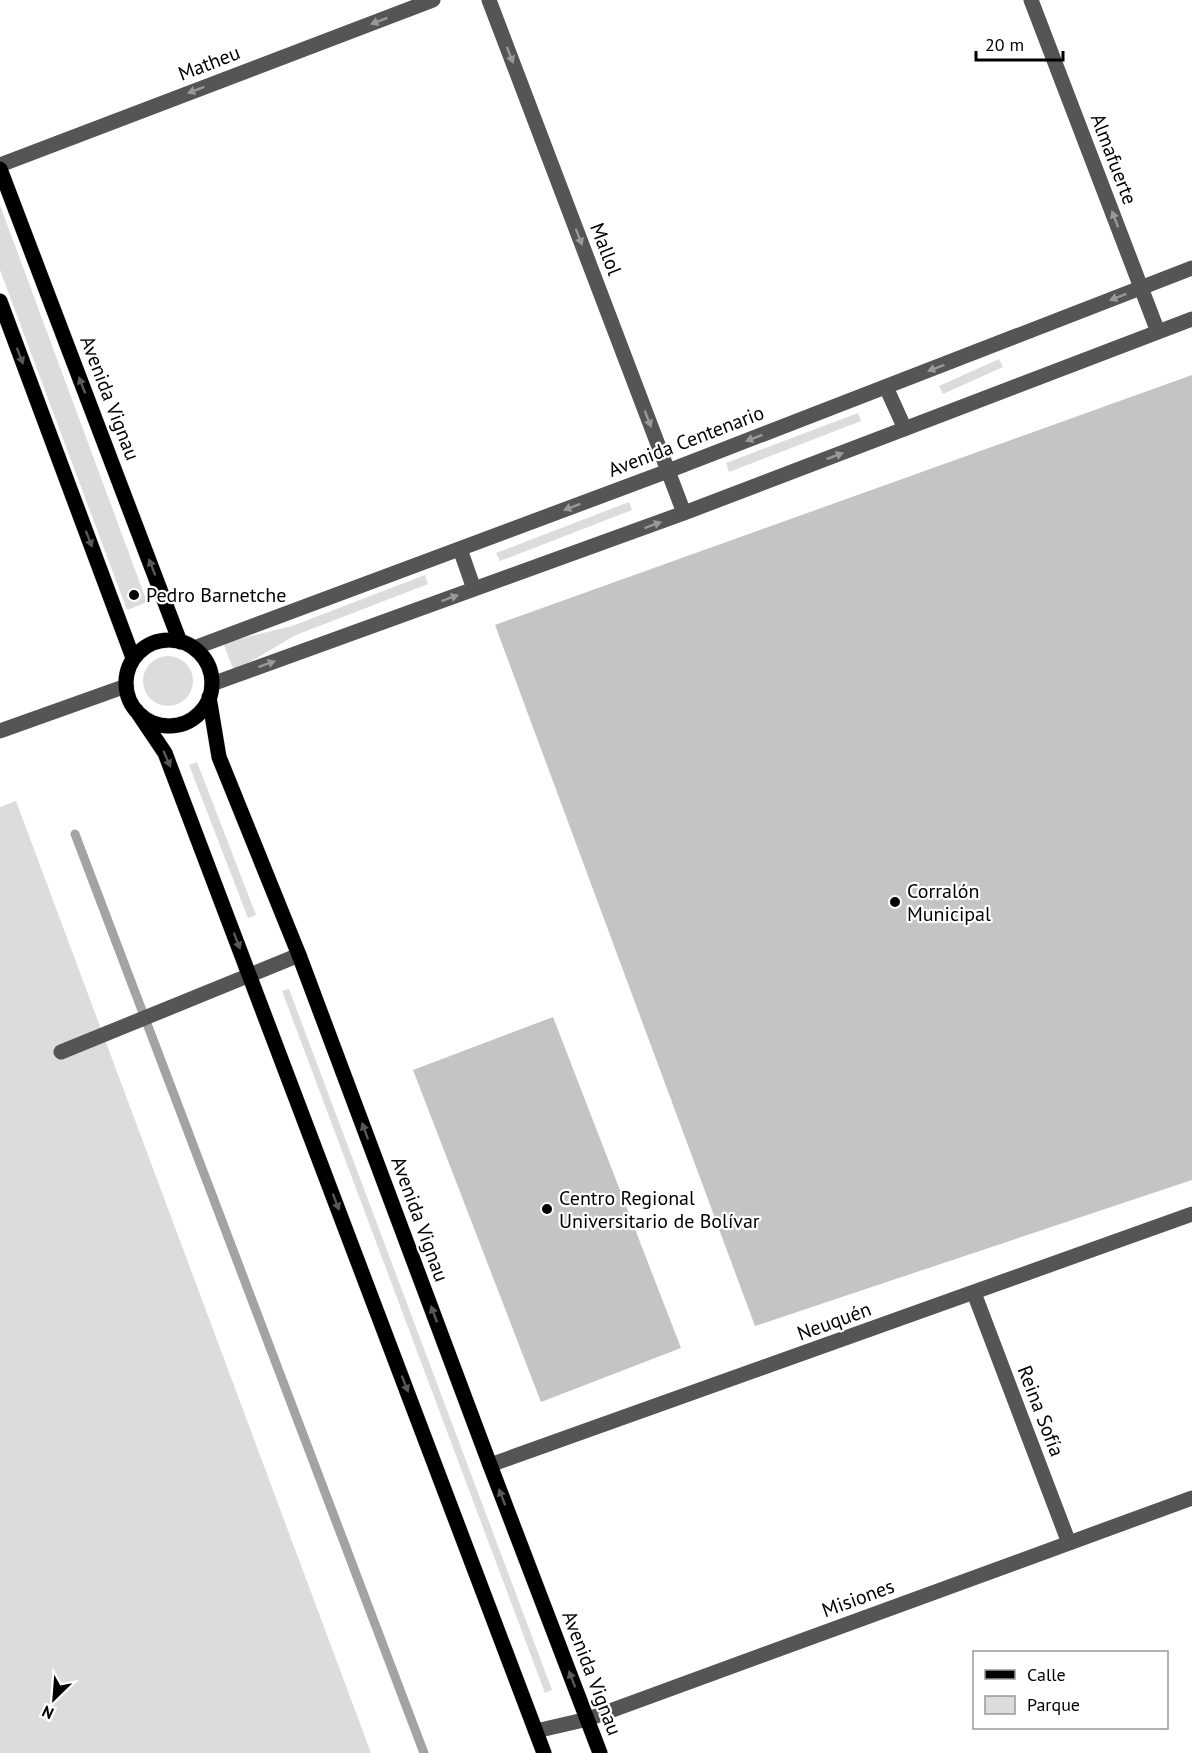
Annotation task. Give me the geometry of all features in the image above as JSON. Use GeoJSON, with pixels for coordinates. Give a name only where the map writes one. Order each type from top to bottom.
{"type":"FeatureCollection","features":[{"type":"Feature","properties":{"kind":"main road","name":"Avenida Vignau"},"geometry":{"type":"LineString","coordinates":[[0,167],[187,645]]}},
{"type":"Feature","properties":{"kind":"main road"},"geometry":{"type":"LineString","coordinates":[[0,301],[133,658]]}},
{"type":"Feature","properties":{"kind":"main road"},"geometry":{"type":"LineString","coordinates":[[136,710],[157,724],[176,725],[194,718],[203,708],[210,691],[210,671],[204,658],[187,645],[167,640],[154,642],[142,648],[128,667],[126,686],[129,699],[136,710],[165,753],[544,1753]]}},
{"type":"Feature","properties":{"kind":"main road","name":"Avenida Vignau"},"geometry":{"type":"LineString","coordinates":[[210,691],[219,757],[299,955],[600,1753]]}},
{"type":"Feature","properties":{"kind":"street","name":"Matheu"},"geometry":{"type":"LineString","coordinates":[[0,167],[433,0]]}},
{"type":"Feature","properties":{"kind":"street","name":"Mallol"},"geometry":{"type":"LineString","coordinates":[[489,0],[684,513]]}},
{"type":"Feature","properties":{"kind":"street","name":"Almafuerte"},"geometry":{"type":"LineString","coordinates":[[1031,0],[1158,332]]}},
{"type":"Feature","properties":{"kind":"street","name":"Avenida Centenario"},"geometry":{"type":"LineString","coordinates":[[187,645],[459,549],[668,471],[1192,268]]}},
{"type":"Feature","properties":{"kind":"street"},"geometry":{"type":"LineString","coordinates":[[210,691],[474,589],[684,513],[1192,319]]}},
{"type":"Feature","properties":{"kind":"street"},"geometry":{"type":"LineString","coordinates":[[886,387],[904,429]]}},
{"type":"Feature","properties":{"kind":"street"},"geometry":{"type":"LineString","coordinates":[[459,549],[474,589]]}},
{"type":"Feature","properties":{"kind":"street"},"geometry":{"type":"LineString","coordinates":[[0,731],[126,686]]}},
{"type":"Feature","properties":{"kind":"street"},"geometry":{"type":"LineString","coordinates":[[61,1052],[299,955]]}},
{"type":"Feature","properties":{"kind":"street","name":"Neuquén"},"geometry":{"type":"LineString","coordinates":[[490,1465],[1192,1214]]}},
{"type":"Feature","properties":{"kind":"street","name":"Reina Sofía"},"geometry":{"type":"LineString","coordinates":[[974,1293],[1069,1543]]}},
{"type":"Feature","properties":{"kind":"street","name":"Misiones"},"geometry":{"type":"LineString","coordinates":[[536,1731],[588,1719],[1192,1498]]}},
{"type":"Feature","properties":{"kind":"green space"},"geometry":{"type":"Polygon","coordinates":[[[0,205],[147,602],[127,610],[0,270],[0,205]]]}},
{"type":"Feature","properties":{"kind":"green space"},"geometry":{"type":"Polygon","coordinates":[[[999,359],[1003,367],[943,394],[939,386],[999,359]]]}},
{"type":"Feature","properties":{"kind":"green space"},"geometry":{"type":"Polygon","coordinates":[[[858,413],[861,421],[729,472],[726,463],[858,413]]]}},
{"type":"Feature","properties":{"kind":"green space"},"geometry":{"type":"Polygon","coordinates":[[[629,502],[632,510],[500,561],[496,553],[629,502]]]}},
{"type":"Feature","properties":{"kind":"green space"},"geometry":{"type":"Polygon","coordinates":[[[425,575],[428,584],[296,635],[234,671],[223,643],[292,626],[425,575]]]}},
{"type":"Feature","properties":{"kind":"green space"},"geometry":{"type":"Polygon","coordinates":[[[168,656],[182,660],[189,667],[193,681],[189,695],[182,702],[168,706],[154,702],[147,695],[143,681],[147,667],[154,660],[168,656]]]}},
{"type":"Feature","properties":{"kind":"green space"},"geometry":{"type":"Polygon","coordinates":[[[197,762],[256,915],[248,918],[189,765],[197,762]]]}},
{"type":"Feature","properties":{"kind":"green space"},"geometry":{"type":"Polygon","coordinates":[[[16,801],[371,1753],[0,1753],[0,807],[16,801]]]}},
{"type":"Feature","properties":{"kind":"green space"},"geometry":{"type":"Polygon","coordinates":[[[289,989],[552,1690],[545,1693],[282,991],[289,989]]]}},
{"type":"Feature","properties":{"kind":"building","name":"Corralón Municipal"},"geometry":{"type":"Polygon","coordinates":[[[1192,375],[1192,1180],[755,1326],[495,625],[1192,375]]]}},
{"type":"Feature","properties":{"kind":"building","name":"Centro Regional Universitario de Bolívar"},"geometry":{"type":"Polygon","coordinates":[[[553,1017],[681,1348],[541,1402],[413,1070],[553,1017]]]}},
{"type":"Feature","properties":{"kind":"waterway"},"geometry":{"type":"LineString","coordinates":[[75,834],[424,1753]]}},
{"type":"Feature","properties":{"kind":"place","name":"Pedro Barnetche"},"geometry":{"type":"Point","coordinates":[134,595]}},
{"type":"Feature","properties":{"kind":"place","name":"Corralón Municipal"},"geometry":{"type":"Point","coordinates":[895,902]}},
{"type":"Feature","properties":{"kind":"place","name":"Centro Regional Universitario de Bolívar"},"geometry":{"type":"Point","coordinates":[547,1209]}}]}
